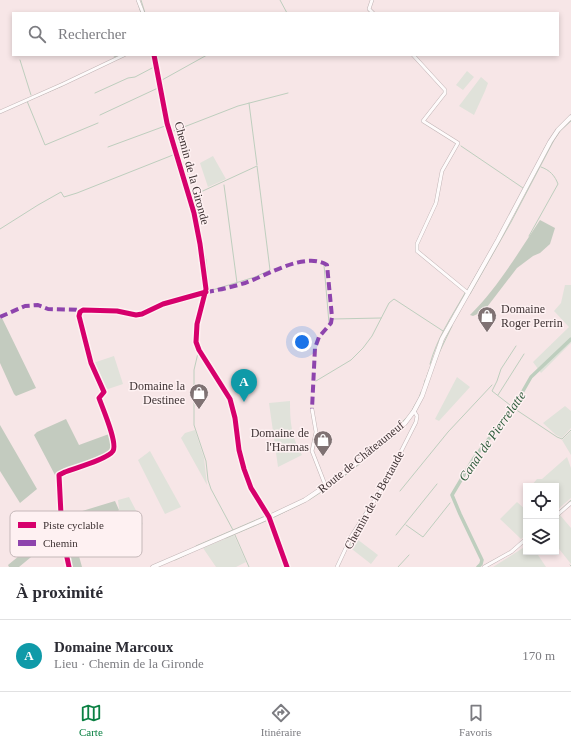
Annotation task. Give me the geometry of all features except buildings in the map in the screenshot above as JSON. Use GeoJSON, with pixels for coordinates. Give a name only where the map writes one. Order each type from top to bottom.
{"type":"FeatureCollection","features":[{"type":"Feature","properties":{"kind":"main road","name":"Route de Châteauneuf"},"geometry":{"type":"LineString","coordinates":[[153,567],[294,506],[326,487],[405,424],[414,411],[426,388],[438,347],[553,136],[571,117]]}},
{"type":"Feature","properties":{"kind":"street"},"geometry":{"type":"LineString","coordinates":[[138,0],[143,12]]}},
{"type":"Feature","properties":{"kind":"street"},"geometry":{"type":"LineString","coordinates":[[372,0],[369,9],[372,12]]}},
{"type":"Feature","properties":{"kind":"street"},"geometry":{"type":"LineString","coordinates":[[0,112],[122,56]]}},
{"type":"Feature","properties":{"kind":"street","name":"Chemin de la Gironde"},"geometry":{"type":"LineString","coordinates":[[154,56],[167,123],[194,213],[206,284],[206,292],[197,324],[196,342],[199,350],[230,399],[244,469],[251,488],[269,517],[287,567]]}},
{"type":"Feature","properties":{"kind":"street"},"geometry":{"type":"LineString","coordinates":[[414,56],[445,90],[445,93],[423,121],[458,143],[442,171],[436,203],[417,244],[417,252],[468,293]]}},
{"type":"Feature","properties":{"kind":"street"},"geometry":{"type":"LineString","coordinates":[[61,511],[59,475],[105,457],[114,449],[108,423],[99,398],[104,392],[91,362],[79,316],[80,312],[83,310],[117,311],[136,315],[142,314],[163,304],[206,292]]}},
{"type":"Feature","properties":{"kind":"street"},"geometry":{"type":"LineString","coordinates":[[312,409],[316,432],[312,451],[326,487]]}},
{"type":"Feature","properties":{"kind":"street","name":"Chemin de la Bertaude"},"geometry":{"type":"LineString","coordinates":[[337,567],[352,535],[383,487],[416,422],[417,416],[414,411]]}},
{"type":"Feature","properties":{"kind":"street"},"geometry":{"type":"LineString","coordinates":[[559,513],[571,503]]}},
{"type":"Feature","properties":{"kind":"street"},"geometry":{"type":"LineString","coordinates":[[484,567],[510,552],[523,541]]}},
{"type":"Feature","properties":{"kind":"street"},"geometry":{"type":"LineString","coordinates":[[67,557],[69,567]]}},
{"type":"Feature","properties":{"kind":"shaded area"},"geometry":{"type":"Polygon","coordinates":[[[467,71],[474,77],[463,90],[456,85],[467,71]]]}},
{"type":"Feature","properties":{"kind":"shaded area"},"geometry":{"type":"Polygon","coordinates":[[[481,77],[488,83],[474,115],[459,106],[481,77]]]}},
{"type":"Feature","properties":{"kind":"shaded area"},"geometry":{"type":"Polygon","coordinates":[[[213,156],[226,179],[208,187],[200,163],[213,156]]]}},
{"type":"Feature","properties":{"kind":"shaded area"},"geometry":{"type":"Polygon","coordinates":[[[540,220],[555,228],[550,244],[540,253],[533,256],[517,268],[484,311],[473,316],[470,315],[499,281],[540,220]]]}},
{"type":"Feature","properties":{"kind":"shaded area"},"geometry":{"type":"Polygon","coordinates":[[[565,285],[571,285],[571,343],[541,373],[533,362],[569,327],[554,311],[561,303],[565,285]]]}},
{"type":"Feature","properties":{"kind":"shaded area"},"geometry":{"type":"Polygon","coordinates":[[[2,318],[36,388],[16,396],[0,363],[0,319],[2,318]]]}},
{"type":"Feature","properties":{"kind":"shaded area"},"geometry":{"type":"Polygon","coordinates":[[[114,356],[123,384],[108,389],[104,387],[93,363],[114,356]]]}},
{"type":"Feature","properties":{"kind":"shaded area"},"geometry":{"type":"Polygon","coordinates":[[[457,377],[470,387],[439,421],[435,419],[457,377]]]}},
{"type":"Feature","properties":{"kind":"shaded area"},"geometry":{"type":"Polygon","coordinates":[[[290,401],[290,415],[293,435],[302,455],[278,467],[269,403],[290,401]]]}},
{"type":"Feature","properties":{"kind":"shaded area"},"geometry":{"type":"Polygon","coordinates":[[[565,406],[571,411],[571,428],[562,438],[556,435],[543,423],[565,406]]]}},
{"type":"Feature","properties":{"kind":"shaded area"},"geometry":{"type":"Polygon","coordinates":[[[66,419],[79,445],[109,434],[113,445],[111,451],[55,475],[34,435],[37,432],[66,419]]]}},
{"type":"Feature","properties":{"kind":"shaded area"},"geometry":{"type":"Polygon","coordinates":[[[0,425],[37,489],[20,503],[0,471],[0,425]]]}},
{"type":"Feature","properties":{"kind":"shaded area"},"geometry":{"type":"Polygon","coordinates":[[[195,430],[204,458],[207,485],[181,438],[185,433],[195,430]]]}},
{"type":"Feature","properties":{"kind":"shaded area"},"geometry":{"type":"Polygon","coordinates":[[[571,431],[571,455],[562,440],[571,431]]]}},
{"type":"Feature","properties":{"kind":"shaded area"},"geometry":{"type":"Polygon","coordinates":[[[150,451],[181,507],[165,514],[138,460],[150,451]]]}},
{"type":"Feature","properties":{"kind":"shaded area"},"geometry":{"type":"Polygon","coordinates":[[[567,457],[571,468],[571,498],[559,508],[559,483],[534,483],[537,479],[542,479],[567,457]]]}},
{"type":"Feature","properties":{"kind":"shaded area"},"geometry":{"type":"Polygon","coordinates":[[[129,497],[136,511],[119,511],[118,500],[129,497]]]}},
{"type":"Feature","properties":{"kind":"shaded area"},"geometry":{"type":"Polygon","coordinates":[[[115,501],[119,510],[118,511],[82,511],[115,501]]]}},
{"type":"Feature","properties":{"kind":"shaded area"},"geometry":{"type":"Polygon","coordinates":[[[517,502],[523,507],[523,537],[521,539],[500,519],[517,502]]]}},
{"type":"Feature","properties":{"kind":"shaded area"},"geometry":{"type":"Polygon","coordinates":[[[560,515],[571,528],[571,564],[559,549],[560,515]]]}},
{"type":"Feature","properties":{"kind":"shaded area"},"geometry":{"type":"Polygon","coordinates":[[[234,535],[246,562],[236,567],[216,567],[203,548],[234,535]]]}},
{"type":"Feature","properties":{"kind":"shaded area"},"geometry":{"type":"Polygon","coordinates":[[[353,536],[378,555],[371,564],[348,546],[353,536]]]}},
{"type":"Feature","properties":{"kind":"shaded area"},"geometry":{"type":"Polygon","coordinates":[[[523,548],[523,555],[538,555],[546,567],[493,567],[523,548]]]}},
{"type":"Feature","properties":{"kind":"shaded area"},"geometry":{"type":"Polygon","coordinates":[[[18,557],[31,557],[19,567],[9,567],[8,565],[18,557]]]}},
{"type":"Feature","properties":{"kind":"shaded area"},"geometry":{"type":"Polygon","coordinates":[[[69,557],[79,557],[82,567],[71,567],[69,557]]]}},
{"type":"Feature","properties":{"kind":"waterway"},"geometry":{"type":"LineString","coordinates":[[137,0],[141,12]]}},
{"type":"Feature","properties":{"kind":"waterway"},"geometry":{"type":"LineString","coordinates":[[141,0],[145,12]]}},
{"type":"Feature","properties":{"kind":"waterway"},"geometry":{"type":"LineString","coordinates":[[280,0],[286,12]]}},
{"type":"Feature","properties":{"kind":"waterway"},"geometry":{"type":"LineString","coordinates":[[152,56],[155,68]]}},
{"type":"Feature","properties":{"kind":"waterway"},"geometry":{"type":"LineString","coordinates":[[161,83],[162,80],[205,56]]}},
{"type":"Feature","properties":{"kind":"waterway"},"geometry":{"type":"LineString","coordinates":[[156,57],[161,81]]}},
{"type":"Feature","properties":{"kind":"waterway"},"geometry":{"type":"LineString","coordinates":[[20,60],[31,95]]}},
{"type":"Feature","properties":{"kind":"waterway"},"geometry":{"type":"LineString","coordinates":[[95,93],[128,78],[135,77],[154,67]]}},
{"type":"Feature","properties":{"kind":"waterway"},"geometry":{"type":"LineString","coordinates":[[158,81],[165,119]]}},
{"type":"Feature","properties":{"kind":"waterway"},"geometry":{"type":"LineString","coordinates":[[34,98],[62,86]]}},
{"type":"Feature","properties":{"kind":"waterway"},"geometry":{"type":"LineString","coordinates":[[100,115],[158,88]]}},
{"type":"Feature","properties":{"kind":"waterway"},"geometry":{"type":"LineString","coordinates":[[171,132],[238,106],[288,93]]}},
{"type":"Feature","properties":{"kind":"waterway"},"geometry":{"type":"LineString","coordinates":[[27,101],[45,145],[98,123]]}},
{"type":"Feature","properties":{"kind":"waterway"},"geometry":{"type":"LineString","coordinates":[[249,103],[257,165]]}},
{"type":"Feature","properties":{"kind":"waterway"},"geometry":{"type":"LineString","coordinates":[[470,294],[511,222],[554,140],[560,131],[571,121]]}},
{"type":"Feature","properties":{"kind":"waterway"},"geometry":{"type":"LineString","coordinates":[[166,124],[173,155],[187,199]]}},
{"type":"Feature","properties":{"kind":"waterway"},"geometry":{"type":"LineString","coordinates":[[108,147],[165,126]]}},
{"type":"Feature","properties":{"kind":"waterway"},"geometry":{"type":"LineString","coordinates":[[544,149],[556,130]]}},
{"type":"Feature","properties":{"kind":"waterway"},"geometry":{"type":"LineString","coordinates":[[461,146],[523,188]]}},
{"type":"Feature","properties":{"kind":"waterway"},"geometry":{"type":"LineString","coordinates":[[0,229],[61,192],[64,197],[77,193],[173,155]]}},
{"type":"Feature","properties":{"kind":"waterway"},"geometry":{"type":"LineString","coordinates":[[192,196],[257,166],[270,270],[255,277],[209,291],[206,260],[192,203]]}},
{"type":"Feature","properties":{"kind":"waterway"},"geometry":{"type":"LineString","coordinates":[[529,236],[558,184],[552,174],[541,167]]}},
{"type":"Feature","properties":{"kind":"waterway"},"geometry":{"type":"LineString","coordinates":[[224,185],[237,283]]}},
{"type":"Feature","properties":{"kind":"waterway"},"geometry":{"type":"LineString","coordinates":[[468,289],[483,263]]}},
{"type":"Feature","properties":{"kind":"waterway"},"geometry":{"type":"LineString","coordinates":[[324,265],[329,323]]}},
{"type":"Feature","properties":{"kind":"waterway"},"geometry":{"type":"LineString","coordinates":[[430,364],[441,336],[465,293]]}},
{"type":"Feature","properties":{"kind":"waterway"},"geometry":{"type":"LineString","coordinates":[[200,320],[208,294]]}},
{"type":"Feature","properties":{"kind":"waterway"},"geometry":{"type":"LineString","coordinates":[[196,350],[195,329],[202,297]]}},
{"type":"Feature","properties":{"kind":"waterway"},"geometry":{"type":"LineString","coordinates":[[316,381],[351,360],[363,348],[372,336],[389,303],[394,299],[443,331]]}},
{"type":"Feature","properties":{"kind":"waterway"},"geometry":{"type":"LineString","coordinates":[[333,319],[381,318]]}},
{"type":"Feature","properties":{"kind":"waterway"},"geometry":{"type":"LineString","coordinates":[[439,353],[452,326]]}},
{"type":"Feature","properties":{"kind":"waterway"},"geometry":{"type":"LineString","coordinates":[[198,331],[199,343]]}},
{"type":"Feature","properties":{"kind":"waterway","name":"Canal de Pierrelatte"},"geometry":{"type":"LineString","coordinates":[[478,567],[482,560],[452,495],[474,458],[515,405],[531,377],[571,339]]}},
{"type":"Feature","properties":{"kind":"waterway"},"geometry":{"type":"LineString","coordinates":[[510,405],[492,391],[501,369],[516,346]]}},
{"type":"Feature","properties":{"kind":"waterway"},"geometry":{"type":"LineString","coordinates":[[198,353],[194,370],[194,425],[206,461],[208,480],[211,489],[233,530]]}},
{"type":"Feature","properties":{"kind":"waterway"},"geometry":{"type":"LineString","coordinates":[[498,395],[524,354]]}},
{"type":"Feature","properties":{"kind":"waterway"},"geometry":{"type":"LineString","coordinates":[[427,376],[430,368]]}},
{"type":"Feature","properties":{"kind":"waterway"},"geometry":{"type":"LineString","coordinates":[[424,385],[425,380]]}},
{"type":"Feature","properties":{"kind":"waterway"},"geometry":{"type":"LineString","coordinates":[[400,491],[448,432],[492,385]]}},
{"type":"Feature","properties":{"kind":"waterway"},"geometry":{"type":"LineString","coordinates":[[419,398],[421,392]]}},
{"type":"Feature","properties":{"kind":"waterway"},"geometry":{"type":"LineString","coordinates":[[411,412],[416,403]]}},
{"type":"Feature","properties":{"kind":"waterway"},"geometry":{"type":"LineString","coordinates":[[515,409],[562,439],[571,430]]}},
{"type":"Feature","properties":{"kind":"waterway"},"geometry":{"type":"LineString","coordinates":[[395,429],[408,416]]}},
{"type":"Feature","properties":{"kind":"waterway"},"geometry":{"type":"LineString","coordinates":[[365,454],[388,435]]}},
{"type":"Feature","properties":{"kind":"waterway"},"geometry":{"type":"LineString","coordinates":[[309,500],[338,481],[380,448]]}},
{"type":"Feature","properties":{"kind":"waterway"},"geometry":{"type":"LineString","coordinates":[[396,535],[437,484]]}},
{"type":"Feature","properties":{"kind":"waterway"},"geometry":{"type":"LineString","coordinates":[[559,511],[571,500]]}},
{"type":"Feature","properties":{"kind":"waterway"},"geometry":{"type":"LineString","coordinates":[[406,525],[423,537],[450,503]]}},
{"type":"Feature","properties":{"kind":"waterway"},"geometry":{"type":"LineString","coordinates":[[272,518],[301,504]]}},
{"type":"Feature","properties":{"kind":"waterway"},"geometry":{"type":"LineString","coordinates":[[196,546],[263,517]]}},
{"type":"Feature","properties":{"kind":"waterway"},"geometry":{"type":"LineString","coordinates":[[226,538],[268,520]]}},
{"type":"Feature","properties":{"kind":"waterway"},"geometry":{"type":"LineString","coordinates":[[235,535],[249,567]]}},
{"type":"Feature","properties":{"kind":"waterway"},"geometry":{"type":"LineString","coordinates":[[175,560],[190,553]]}},
{"type":"Feature","properties":{"kind":"waterway"},"geometry":{"type":"LineString","coordinates":[[398,567],[409,555]]}},
{"type":"Feature","properties":{"kind":"marked path"},"geometry":{"type":"LineString","coordinates":[[206,292],[245,283],[297,263],[318,261],[327,265],[332,317],[331,323],[319,337],[315,348],[312,409]]}},
{"type":"Feature","properties":{"kind":"marked path"},"geometry":{"type":"LineString","coordinates":[[0,317],[25,306],[38,305],[48,309],[83,310]]}},
{"type":"Feature","properties":{"kind":"cycle path"},"geometry":{"type":"LineString","coordinates":[[154,56],[167,123],[194,213],[200,244],[206,289],[197,324],[196,342],[199,350],[230,399],[244,469],[251,488],[269,517],[287,567]]}},
{"type":"Feature","properties":{"kind":"cycle path"},"geometry":{"type":"LineString","coordinates":[[61,511],[59,475],[105,457],[113,451],[114,447],[112,433],[99,398],[104,392],[91,363],[79,316],[80,312],[83,310],[117,311],[136,315],[142,314],[163,304],[206,292]]}},
{"type":"Feature","properties":{"kind":"cycle path"},"geometry":{"type":"LineString","coordinates":[[67,557],[69,567]]}},
{"type":"Feature","properties":{"kind":"place","name":"Domaine Roger Perrin"},"geometry":{"type":"Point","coordinates":[487,333]}},
{"type":"Feature","properties":{"kind":"place","name":"Domaine Marcoux"},"geometry":{"type":"Point","coordinates":[244,402]}},
{"type":"Feature","properties":{"kind":"place","name":"Domaine la Destinee"},"geometry":{"type":"Point","coordinates":[199,410]}},
{"type":"Feature","properties":{"kind":"place","name":"Domaine de l'Harmas"},"geometry":{"type":"Point","coordinates":[323,457]}}]}
